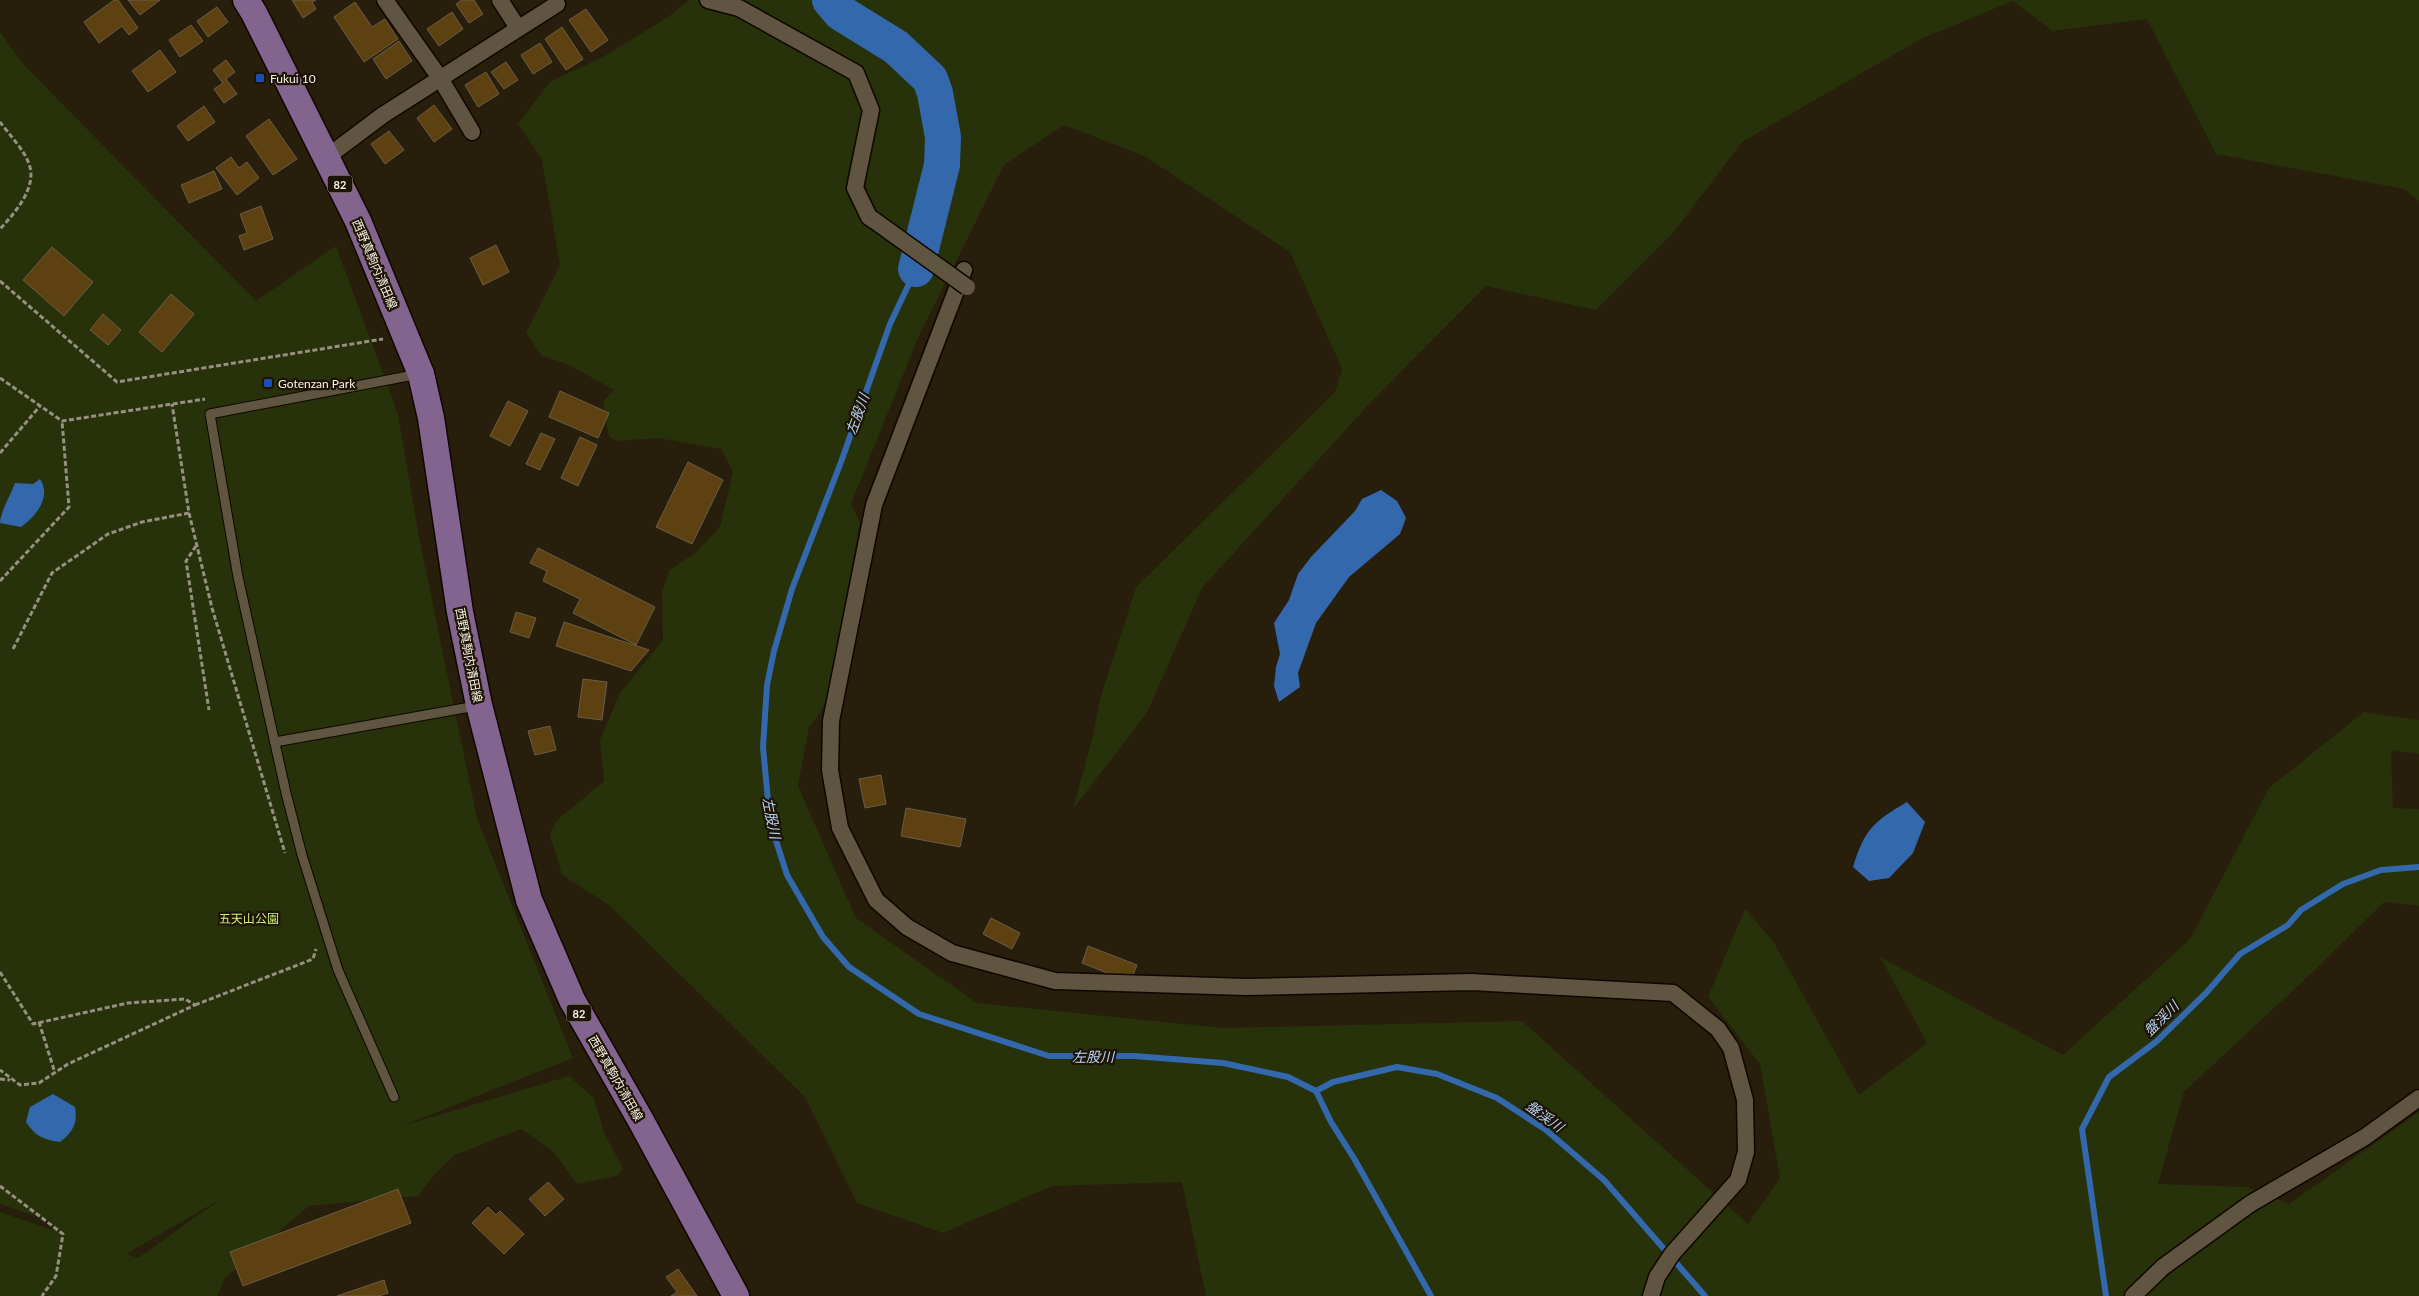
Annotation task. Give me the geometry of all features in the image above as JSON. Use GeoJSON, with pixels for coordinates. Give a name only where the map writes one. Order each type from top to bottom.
{"type":"FeatureCollection","features":[{"type":"Feature","properties":{"kind":"main road","name":"西野真駒内清田線"},"geometry":{"type":"LineString","coordinates":[[246,0],[358,221],[421,374],[431,418],[460,612],[479,705],[530,900],[572,1000],[640,1119],[736,1296]]}},
{"type":"Feature","properties":{"kind":"street"},"geometry":{"type":"LineString","coordinates":[[385,0],[440,78],[472,132]]}},
{"type":"Feature","properties":{"kind":"street"},"geometry":{"type":"LineString","coordinates":[[500,0],[518,28]]}},
{"type":"Feature","properties":{"kind":"street"},"geometry":{"type":"LineString","coordinates":[[708,0],[739,8],[856,73],[870,110],[855,188],[869,217],[967,287]]}},
{"type":"Feature","properties":{"kind":"street"},"geometry":{"type":"LineString","coordinates":[[327,158],[383,115],[557,4]]}},
{"type":"Feature","properties":{"kind":"street"},"geometry":{"type":"LineString","coordinates":[[964,270],[874,505],[830,721],[830,770],[840,828],[876,900],[906,927],[952,953],[1055,981],[1246,987],[1471,982],[1674,993],[1718,1028],[1731,1048],[1744,1100],[1746,1152],[1738,1180],[1672,1254],[1657,1277],[1650,1296]]}},
{"type":"Feature","properties":{"kind":"street"},"geometry":{"type":"LineString","coordinates":[[2133,1296],[2163,1267],[2250,1204],[2365,1137],[2419,1098]]}},
{"type":"Feature","properties":{"kind":"lane"},"geometry":{"type":"LineString","coordinates":[[394,1097],[338,970],[302,855],[286,793],[238,577],[210,414],[421,374]]}},
{"type":"Feature","properties":{"kind":"lane"},"geometry":{"type":"LineString","coordinates":[[276,742],[479,705]]}},
{"type":"Feature","properties":{"kind":"path"},"geometry":{"type":"LineString","coordinates":[[0,122],[30,164],[30,184],[15,213],[0,229]]}},
{"type":"Feature","properties":{"kind":"path"},"geometry":{"type":"LineString","coordinates":[[0,281],[117,382],[383,339]]}},
{"type":"Feature","properties":{"kind":"path"},"geometry":{"type":"LineString","coordinates":[[0,378],[62,421],[210,398]]}},
{"type":"Feature","properties":{"kind":"path"},"geometry":{"type":"LineString","coordinates":[[172,404],[189,513],[212,608],[286,856]]}},
{"type":"Feature","properties":{"kind":"path"},"geometry":{"type":"LineString","coordinates":[[0,453],[40,406]]}},
{"type":"Feature","properties":{"kind":"path"},"geometry":{"type":"LineString","coordinates":[[0,581],[69,507],[62,421]]}},
{"type":"Feature","properties":{"kind":"path"},"geometry":{"type":"LineString","coordinates":[[13,649],[52,573],[108,534],[142,522],[189,513]]}},
{"type":"Feature","properties":{"kind":"path"},"geometry":{"type":"LineString","coordinates":[[197,546],[186,561],[209,710]]}},
{"type":"Feature","properties":{"kind":"path"},"geometry":{"type":"LineString","coordinates":[[0,1070],[20,1085],[39,1083],[68,1064],[195,1004],[313,959],[316,949],[313,940]]}},
{"type":"Feature","properties":{"kind":"path"},"geometry":{"type":"LineString","coordinates":[[0,972],[33,1024],[128,1003],[185,998],[195,1004]]}},
{"type":"Feature","properties":{"kind":"path"},"geometry":{"type":"LineString","coordinates":[[39,1022],[55,1073]]}},
{"type":"Feature","properties":{"kind":"path"},"geometry":{"type":"LineString","coordinates":[[0,1079],[13,1081]]}},
{"type":"Feature","properties":{"kind":"path"},"geometry":{"type":"LineString","coordinates":[[0,1186],[63,1234],[56,1276],[42,1296]]}},
{"type":"Feature","properties":{"kind":"green space"},"geometry":{"type":"Polygon","coordinates":[[[689,0],[2419,0],[2419,201],[2404,189],[2216,154],[2147,19],[2052,31],[2013,1],[1923,38],[1742,142],[1674,232],[1596,310],[1486,286],[1370,403],[1202,588],[1147,713],[1073,809],[1092,739],[1101,696],[1136,587],[1335,392],[1342,369],[1290,252],[1144,156],[1064,125],[1004,165],[918,338],[851,504],[860,522],[828,696],[821,712],[809,727],[798,786],[856,918],[977,1003],[1224,1028],[1522,1021],[1748,1224],[1780,1178],[1760,1064],[1708,997],[1745,909],[1773,941],[1859,1095],[1927,1043],[1880,957],[2063,1055],[2190,939],[2269,788],[2364,712],[2419,720],[2419,754],[2391,750],[2393,808],[2419,809],[2419,906],[2384,902],[2315,970],[2184,1092],[2158,1184],[2247,1187],[2289,1204],[2419,1112],[2419,1296],[1206,1296],[1182,1182],[1053,1186],[943,1233],[857,1203],[805,1097],[609,905],[562,875],[550,835],[556,821],[604,781],[600,740],[620,693],[663,640],[662,592],[669,571],[696,552],[720,527],[733,472],[721,449],[658,438],[617,441],[609,437],[603,401],[614,390],[567,364],[542,356],[526,333],[560,265],[542,160],[518,124],[551,81],[603,57],[668,17],[689,0]]]}},
{"type":"Feature","properties":{"kind":"green space","name":"五天山公園"},"geometry":{"type":"Polygon","coordinates":[[[0,32],[24,65],[256,301],[336,246],[398,414],[419,537],[477,818],[573,1058],[402,1126],[569,1076],[594,1098],[604,1133],[623,1168],[617,1176],[577,1184],[553,1151],[521,1129],[453,1156],[434,1175],[418,1196],[309,1206],[225,1278],[217,1296],[0,1296],[0,1212],[53,1230],[50,1221],[0,1204],[0,32]],[[221,1199],[126,1254],[138,1258],[221,1199]]]}},
{"type":"Feature","properties":{"kind":"water"},"geometry":{"type":"Polygon","coordinates":[[[40,479],[44,493],[41,506],[37,512],[21,527],[0,523],[15,483],[33,484],[40,479]]]}},
{"type":"Feature","properties":{"kind":"water"},"geometry":{"type":"Polygon","coordinates":[[[1381,490],[1397,501],[1406,518],[1400,534],[1349,577],[1316,623],[1298,673],[1300,687],[1279,702],[1274,686],[1276,667],[1280,654],[1274,623],[1289,600],[1298,574],[1311,557],[1355,511],[1362,499],[1381,490]]]}},
{"type":"Feature","properties":{"kind":"water"},"geometry":{"type":"Polygon","coordinates":[[[1907,802],[1925,822],[1913,853],[1889,878],[1869,881],[1853,867],[1861,844],[1878,821],[1907,802]]]}},
{"type":"Feature","properties":{"kind":"water"},"geometry":{"type":"Polygon","coordinates":[[[53,1094],[75,1107],[76,1118],[74,1127],[60,1142],[40,1136],[26,1122],[30,1107],[53,1094]]]}},
{"type":"Feature","properties":{"kind":"building"},"geometry":{"type":"Polygon","coordinates":[[[114,0],[118,0],[138,28],[129,35],[122,26],[99,43],[84,22],[114,0]]]}},
{"type":"Feature","properties":{"kind":"building"},"geometry":{"type":"Polygon","coordinates":[[[128,0],[160,0],[140,15],[128,0]]]}},
{"type":"Feature","properties":{"kind":"building"},"geometry":{"type":"Polygon","coordinates":[[[292,0],[316,0],[312,2],[316,9],[303,18],[292,0]]]}},
{"type":"Feature","properties":{"kind":"building"},"geometry":{"type":"Polygon","coordinates":[[[462,0],[474,0],[483,14],[469,23],[456,4],[462,0]]]}},
{"type":"Feature","properties":{"kind":"building"},"geometry":{"type":"Polygon","coordinates":[[[355,2],[372,27],[385,19],[398,39],[364,62],[334,17],[355,2]]]}},
{"type":"Feature","properties":{"kind":"building"},"geometry":{"type":"Polygon","coordinates":[[[217,7],[228,22],[208,37],[197,21],[217,7]]]}},
{"type":"Feature","properties":{"kind":"building"},"geometry":{"type":"Polygon","coordinates":[[[586,9],[608,40],[591,52],[569,20],[586,9]]]}},
{"type":"Feature","properties":{"kind":"building"},"geometry":{"type":"Polygon","coordinates":[[[452,12],[463,29],[439,46],[427,29],[452,12]]]}},
{"type":"Feature","properties":{"kind":"building"},"geometry":{"type":"Polygon","coordinates":[[[191,25],[203,41],[180,57],[169,40],[191,25]]]}},
{"type":"Feature","properties":{"kind":"building"},"geometry":{"type":"Polygon","coordinates":[[[562,27],[583,59],[566,70],[545,39],[562,27]]]}},
{"type":"Feature","properties":{"kind":"building"},"geometry":{"type":"Polygon","coordinates":[[[399,41],[412,61],[386,79],[373,59],[399,41]]]}},
{"type":"Feature","properties":{"kind":"building"},"geometry":{"type":"Polygon","coordinates":[[[540,43],[552,62],[533,74],[521,55],[540,43]]]}},
{"type":"Feature","properties":{"kind":"building"},"geometry":{"type":"Polygon","coordinates":[[[160,50],[176,72],[148,92],[132,71],[160,50]]]}},
{"type":"Feature","properties":{"kind":"building"},"geometry":{"type":"Polygon","coordinates":[[[226,60],[235,72],[226,79],[237,94],[224,103],[214,89],[223,83],[213,70],[226,60]]]}},
{"type":"Feature","properties":{"kind":"building"},"geometry":{"type":"Polygon","coordinates":[[[506,62],[518,80],[504,89],[491,72],[506,62]]]}},
{"type":"Feature","properties":{"kind":"building"},"geometry":{"type":"Polygon","coordinates":[[[486,72],[499,94],[478,107],[465,85],[486,72]]]}},
{"type":"Feature","properties":{"kind":"building"},"geometry":{"type":"Polygon","coordinates":[[[434,105],[452,129],[434,142],[417,118],[434,105]]]}},
{"type":"Feature","properties":{"kind":"building"},"geometry":{"type":"Polygon","coordinates":[[[204,106],[215,122],[188,141],[177,126],[204,106]]]}},
{"type":"Feature","properties":{"kind":"building"},"geometry":{"type":"Polygon","coordinates":[[[269,119],[297,159],[273,175],[246,136],[269,119]]]}},
{"type":"Feature","properties":{"kind":"building"},"geometry":{"type":"Polygon","coordinates":[[[389,131],[404,150],[385,164],[371,144],[389,131]]]}},
{"type":"Feature","properties":{"kind":"building"},"geometry":{"type":"Polygon","coordinates":[[[231,157],[239,168],[247,162],[259,178],[237,195],[216,168],[231,157]]]}},
{"type":"Feature","properties":{"kind":"building"},"geometry":{"type":"Polygon","coordinates":[[[214,171],[222,189],[189,203],[181,185],[214,171]]]}},
{"type":"Feature","properties":{"kind":"building"},"geometry":{"type":"Polygon","coordinates":[[[261,206],[273,239],[244,250],[239,236],[247,233],[240,214],[261,206]]]}},
{"type":"Feature","properties":{"kind":"building"},"geometry":{"type":"Polygon","coordinates":[[[496,245],[509,272],[483,285],[470,258],[496,245]]]}},
{"type":"Feature","properties":{"kind":"building"},"geometry":{"type":"Polygon","coordinates":[[[52,247],[93,282],[64,316],[23,280],[52,247]]]}},
{"type":"Feature","properties":{"kind":"building"},"geometry":{"type":"Polygon","coordinates":[[[171,294],[194,314],[162,352],[139,332],[171,294]]]}},
{"type":"Feature","properties":{"kind":"building"},"geometry":{"type":"Polygon","coordinates":[[[103,314],[121,330],[108,345],[90,330],[103,314]]]}},
{"type":"Feature","properties":{"kind":"building"},"geometry":{"type":"Polygon","coordinates":[[[560,391],[609,413],[598,438],[549,417],[560,391]]]}},
{"type":"Feature","properties":{"kind":"building"},"geometry":{"type":"Polygon","coordinates":[[[508,401],[528,411],[510,446],[490,436],[508,401]]]}},
{"type":"Feature","properties":{"kind":"building"},"geometry":{"type":"Polygon","coordinates":[[[541,433],[555,439],[540,470],[526,464],[541,433]]]}},
{"type":"Feature","properties":{"kind":"building"},"geometry":{"type":"Polygon","coordinates":[[[580,437],[597,445],[578,486],[561,478],[580,437]]]}},
{"type":"Feature","properties":{"kind":"building"},"geometry":{"type":"Polygon","coordinates":[[[688,462],[723,480],[692,544],[656,527],[688,462]]]}},
{"type":"Feature","properties":{"kind":"building"},"geometry":{"type":"Polygon","coordinates":[[[538,548],[655,607],[636,645],[573,613],[580,599],[543,581],[547,571],[530,563],[538,548]]]}},
{"type":"Feature","properties":{"kind":"building"},"geometry":{"type":"Polygon","coordinates":[[[516,612],[536,618],[529,638],[510,632],[516,612]]]}},
{"type":"Feature","properties":{"kind":"building"},"geometry":{"type":"Polygon","coordinates":[[[564,622],[649,650],[631,671],[556,646],[564,622]]]}},
{"type":"Feature","properties":{"kind":"building"},"geometry":{"type":"Polygon","coordinates":[[[583,679],[607,682],[602,720],[578,717],[583,679]]]}},
{"type":"Feature","properties":{"kind":"building"},"geometry":{"type":"Polygon","coordinates":[[[550,726],[556,750],[535,755],[528,731],[550,726]]]}},
{"type":"Feature","properties":{"kind":"building"},"geometry":{"type":"Polygon","coordinates":[[[881,775],[886,804],[865,808],[859,779],[881,775]]]}},
{"type":"Feature","properties":{"kind":"building"},"geometry":{"type":"Polygon","coordinates":[[[906,808],[966,819],[960,847],[901,836],[906,808]]]}},
{"type":"Feature","properties":{"kind":"building"},"geometry":{"type":"Polygon","coordinates":[[[991,918],[1020,933],[1012,949],[983,934],[991,918]]]}},
{"type":"Feature","properties":{"kind":"building"},"geometry":{"type":"Polygon","coordinates":[[[1088,946],[1137,965],[1130,982],[1082,963],[1088,946]]]}},
{"type":"Feature","properties":{"kind":"building"},"geometry":{"type":"Polygon","coordinates":[[[548,1182],[564,1199],[545,1216],[529,1199],[548,1182]]]}},
{"type":"Feature","properties":{"kind":"building"},"geometry":{"type":"Polygon","coordinates":[[[398,1189],[411,1223],[243,1286],[230,1252],[398,1189]]]}},
{"type":"Feature","properties":{"kind":"building"},"geometry":{"type":"Polygon","coordinates":[[[488,1207],[496,1215],[500,1211],[524,1234],[504,1254],[472,1223],[488,1207]]]}},
{"type":"Feature","properties":{"kind":"building"},"geometry":{"type":"Polygon","coordinates":[[[678,1269],[697,1296],[671,1296],[677,1292],[666,1277],[678,1269]]]}},
{"type":"Feature","properties":{"kind":"building"},"geometry":{"type":"Polygon","coordinates":[[[384,1280],[388,1293],[379,1296],[337,1296],[384,1280]]]}},
{"type":"Feature","properties":{"kind":"waterway","name":"左股川"},"geometry":{"type":"LineString","coordinates":[[830,0],[841,13],[896,47],[930,79],[935,93],[943,137],[942,165],[916,269]]}},
{"type":"Feature","properties":{"kind":"waterway","name":"左股川"},"geometry":{"type":"LineString","coordinates":[[916,269],[890,324],[841,462],[792,589],[774,651],[767,685],[763,747],[770,822],[787,875],[823,937],[849,967],[919,1014],[1049,1056],[1134,1056],[1223,1063],[1288,1077],[1316,1091],[1331,1122],[1355,1160],[1431,1296]]}},
{"type":"Feature","properties":{"kind":"waterway","name":"盤渓川"},"geometry":{"type":"LineString","coordinates":[[2106,1296],[2082,1129],[2109,1077],[2157,1041],[2206,993],[2240,954],[2288,925],[2301,910],[2343,884],[2381,870],[2419,867]]}},
{"type":"Feature","properties":{"kind":"waterway","name":"盤渓川"},"geometry":{"type":"LineString","coordinates":[[1316,1091],[1333,1082],[1397,1067],[1437,1074],[1497,1098],[1546,1130],[1604,1180],[1705,1296]]}},
{"type":"Feature","properties":{"kind":"place","name":"Fukui 10"},"geometry":{"type":"Point","coordinates":[260,78]}},
{"type":"Feature","properties":{"kind":"place","name":"Gotenzan Park"},"geometry":{"type":"Point","coordinates":[268,383]}}]}
